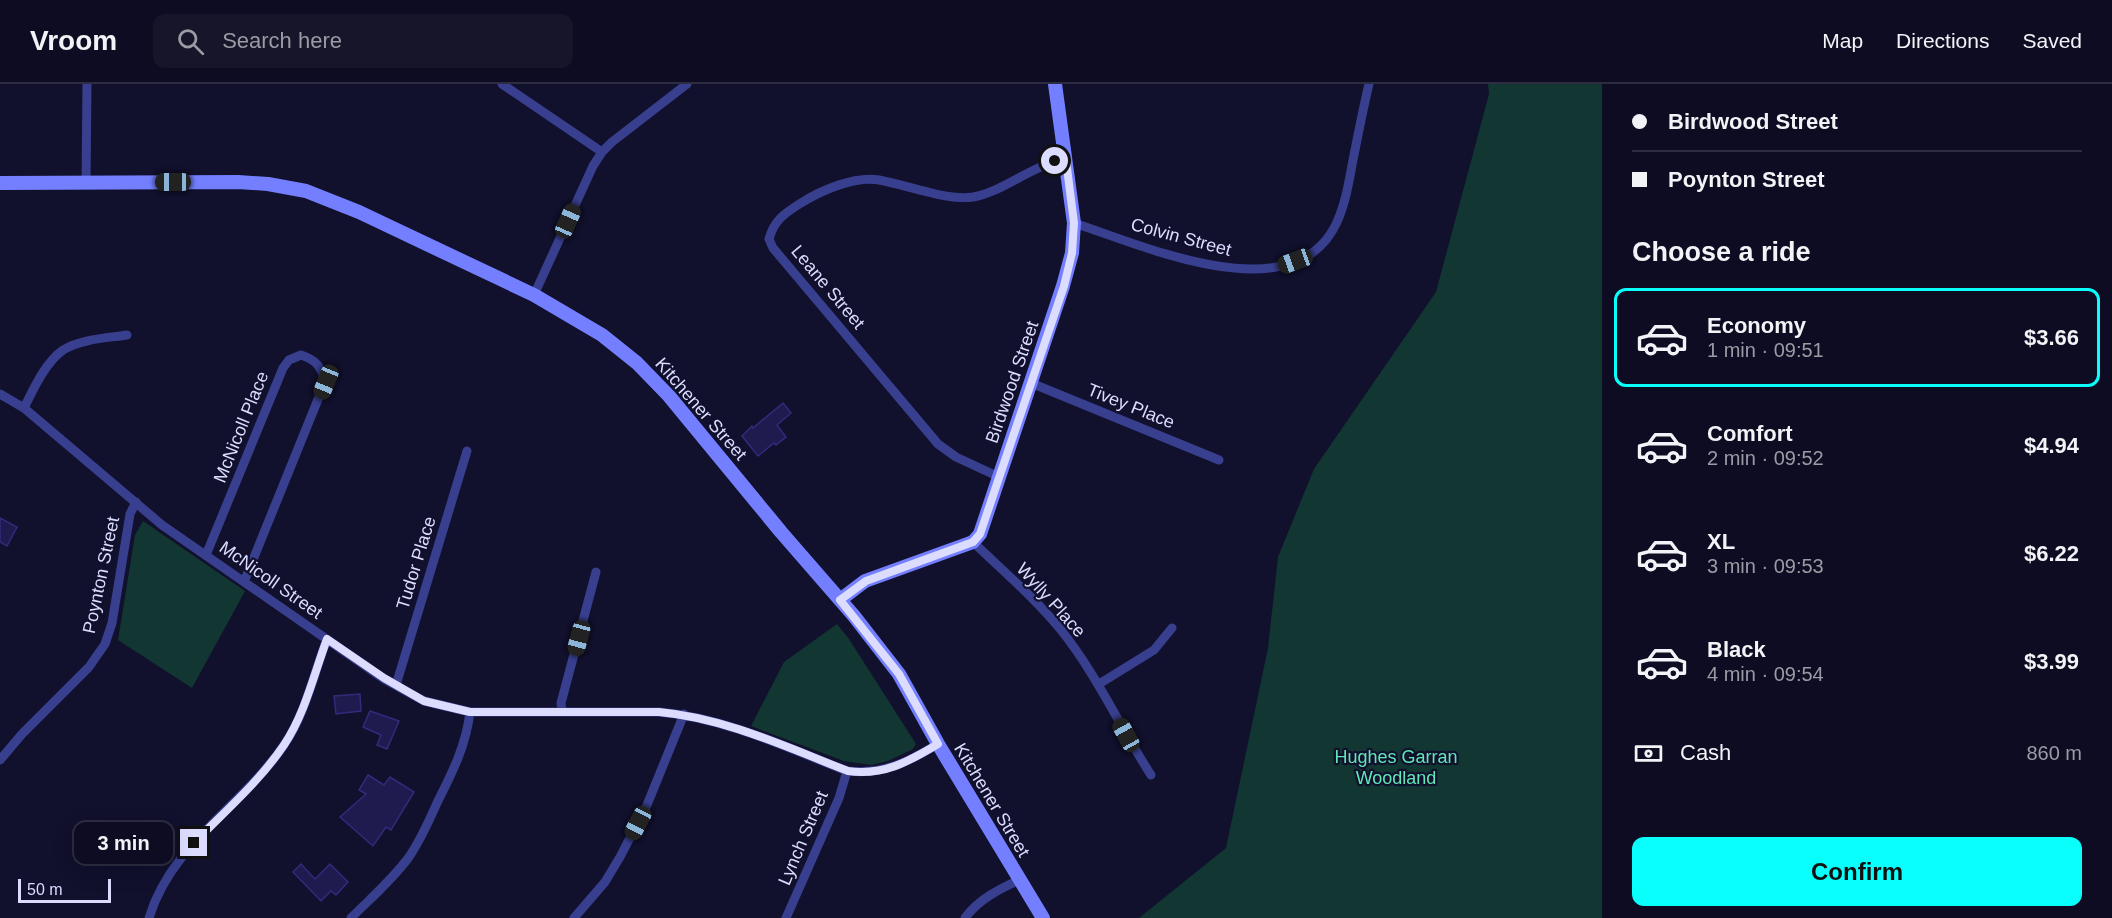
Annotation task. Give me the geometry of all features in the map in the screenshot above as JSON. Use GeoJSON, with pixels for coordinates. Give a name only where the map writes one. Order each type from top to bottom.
{"type":"FeatureCollection","features":[{"type":"Feature","properties":{"kind":"street"},"geometry":{"type":"LineString","coordinates":[[86,183],[87,84]]}},
{"type":"Feature","properties":{"kind":"street"},"geometry":{"type":"LineString","coordinates":[[502,84],[602,152]]}},
{"type":"Feature","properties":{"kind":"street"},"geometry":{"type":"LineString","coordinates":[[534,295],[593,166],[602,152],[687,84]]}},
{"type":"Feature","properties":{"kind":"street","name":"Birdwood Street"},"geometry":{"type":"LineString","coordinates":[[973,542],[980,534],[1064,286],[1072,253],[1074,223],[1055,84]]}},
{"type":"Feature","properties":{"kind":"street","name":"Colvin Street"},"geometry":{"type":"LineString","coordinates":[[1074,223],[1156,251],[1219,267],[1248,270],[1276,268],[1301,259],[1321,245],[1336,225],[1344,203],[1369,84]]}},
{"type":"Feature","properties":{"kind":"street","name":"Leane Street"},"geometry":{"type":"LineString","coordinates":[[999,477],[956,457],[938,444],[773,248],[769,239],[775,223],[786,213],[810,198],[855,181],[877,179],[947,197],[972,197],[997,190],[1055,161],[1066,160]]}},
{"type":"Feature","properties":{"kind":"street","name":"Kitchener Street"},"geometry":{"type":"LineString","coordinates":[[0,183],[238,182],[268,184],[306,191],[369,217],[534,295],[602,335],[637,363],[669,396],[899,674],[938,744],[1043,918]]}},
{"type":"Feature","properties":{"kind":"street"},"geometry":{"type":"LineString","coordinates":[[24,408],[49,364],[64,350],[89,341],[127,335]]}},
{"type":"Feature","properties":{"kind":"street","name":"McNicoll Place"},"geometry":{"type":"LineString","coordinates":[[206,555],[283,368],[289,360],[301,355],[311,358],[321,367],[326,382],[244,582]]}},
{"type":"Feature","properties":{"kind":"street","name":"Tivey Place"},"geometry":{"type":"LineString","coordinates":[[1031,383],[1219,460]]}},
{"type":"Feature","properties":{"kind":"street","name":"McNicoll Street"},"geometry":{"type":"LineString","coordinates":[[0,394],[24,408],[162,525],[327,639],[424,701],[470,712],[684,714],[709,719],[756,735],[848,771],[882,771],[909,760],[938,744]]}},
{"type":"Feature","properties":{"kind":"street","name":"Tudor Place"},"geometry":{"type":"LineString","coordinates":[[396,685],[467,452]]}},
{"type":"Feature","properties":{"kind":"street","name":"Poynton Street"},"geometry":{"type":"LineString","coordinates":[[0,759],[89,667],[105,644],[112,623],[130,514],[136,502]]}},
{"type":"Feature","properties":{"kind":"street"},"geometry":{"type":"LineString","coordinates":[[840,600],[866,581],[973,542]]}},
{"type":"Feature","properties":{"kind":"street","name":"Wylly Place"},"geometry":{"type":"LineString","coordinates":[[973,542],[1061,630],[1099,684],[1151,775]]}},
{"type":"Feature","properties":{"kind":"street"},"geometry":{"type":"LineString","coordinates":[[562,712],[561,703],[596,572]]}},
{"type":"Feature","properties":{"kind":"street"},"geometry":{"type":"LineString","coordinates":[[1099,684],[1154,650],[1172,628]]}},
{"type":"Feature","properties":{"kind":"street"},"geometry":{"type":"LineString","coordinates":[[149,918],[155,898],[180,858],[264,770],[285,744],[301,711],[327,639]]}},
{"type":"Feature","properties":{"kind":"street"},"geometry":{"type":"LineString","coordinates":[[351,918],[409,856],[460,756],[467,734],[470,712]]}},
{"type":"Feature","properties":{"kind":"street"},"geometry":{"type":"LineString","coordinates":[[574,918],[605,882],[620,858],[647,805],[684,714]]}},
{"type":"Feature","properties":{"kind":"street","name":"Lynch Street"},"geometry":{"type":"LineString","coordinates":[[786,918],[839,798],[848,771]]}},
{"type":"Feature","properties":{"kind":"street"},"geometry":{"type":"LineString","coordinates":[[965,918],[973,908],[1019,880]]}},
{"type":"Feature","properties":{"kind":"green space","name":"Hughes Garran Woodland"},"geometry":{"type":"Polygon","coordinates":[[[1488,84],[1602,84],[1602,918],[1139,918],[1226,848],[1268,648],[1278,557],[1314,469],[1436,292],[1489,94],[1488,84]]]}},
{"type":"Feature","properties":{"kind":"green space"},"geometry":{"type":"Polygon","coordinates":[[[143,521],[245,591],[192,688],[118,640],[135,535],[143,521]]]}},
{"type":"Feature","properties":{"kind":"green space"},"geometry":{"type":"Polygon","coordinates":[[[837,624],[916,744],[913,749],[888,761],[871,765],[844,761],[751,726],[784,662],[837,624]]]}},
{"type":"Feature","properties":{"kind":"building"},"geometry":{"type":"Polygon","coordinates":[[[783,403],[791,413],[777,425],[786,437],[758,456],[742,436],[783,403]]]}},
{"type":"Feature","properties":{"kind":"building"},"geometry":{"type":"Polygon","coordinates":[[[0,518],[17,527],[7,546],[0,542],[0,518]]]}},
{"type":"Feature","properties":{"kind":"building"},"geometry":{"type":"Polygon","coordinates":[[[360,694],[361,711],[336,714],[334,696],[360,694]]]}},
{"type":"Feature","properties":{"kind":"building"},"geometry":{"type":"Polygon","coordinates":[[[370,711],[399,721],[387,749],[377,745],[381,735],[363,727],[370,711]]]}},
{"type":"Feature","properties":{"kind":"building"},"geometry":{"type":"Polygon","coordinates":[[[368,775],[384,785],[390,777],[414,792],[391,830],[386,827],[373,846],[340,817],[366,794],[359,790],[368,775]]]}},
{"type":"Feature","properties":{"kind":"building"},"geometry":{"type":"Polygon","coordinates":[[[301,864],[315,879],[330,864],[348,882],[336,895],[331,891],[321,901],[293,872],[301,864]]]}},
{"type":"Feature","properties":{"kind":"route"},"geometry":{"type":"LineString","coordinates":[[194,843],[264,770],[285,744],[301,711],[327,639],[384,678],[424,701],[470,712],[684,714],[709,719],[756,735],[848,771],[861,772],[882,771],[909,760],[938,744],[899,674],[840,600],[866,581],[973,542],[980,534],[1064,286],[1072,253],[1074,223],[1066,160],[1055,161]]}}]}
